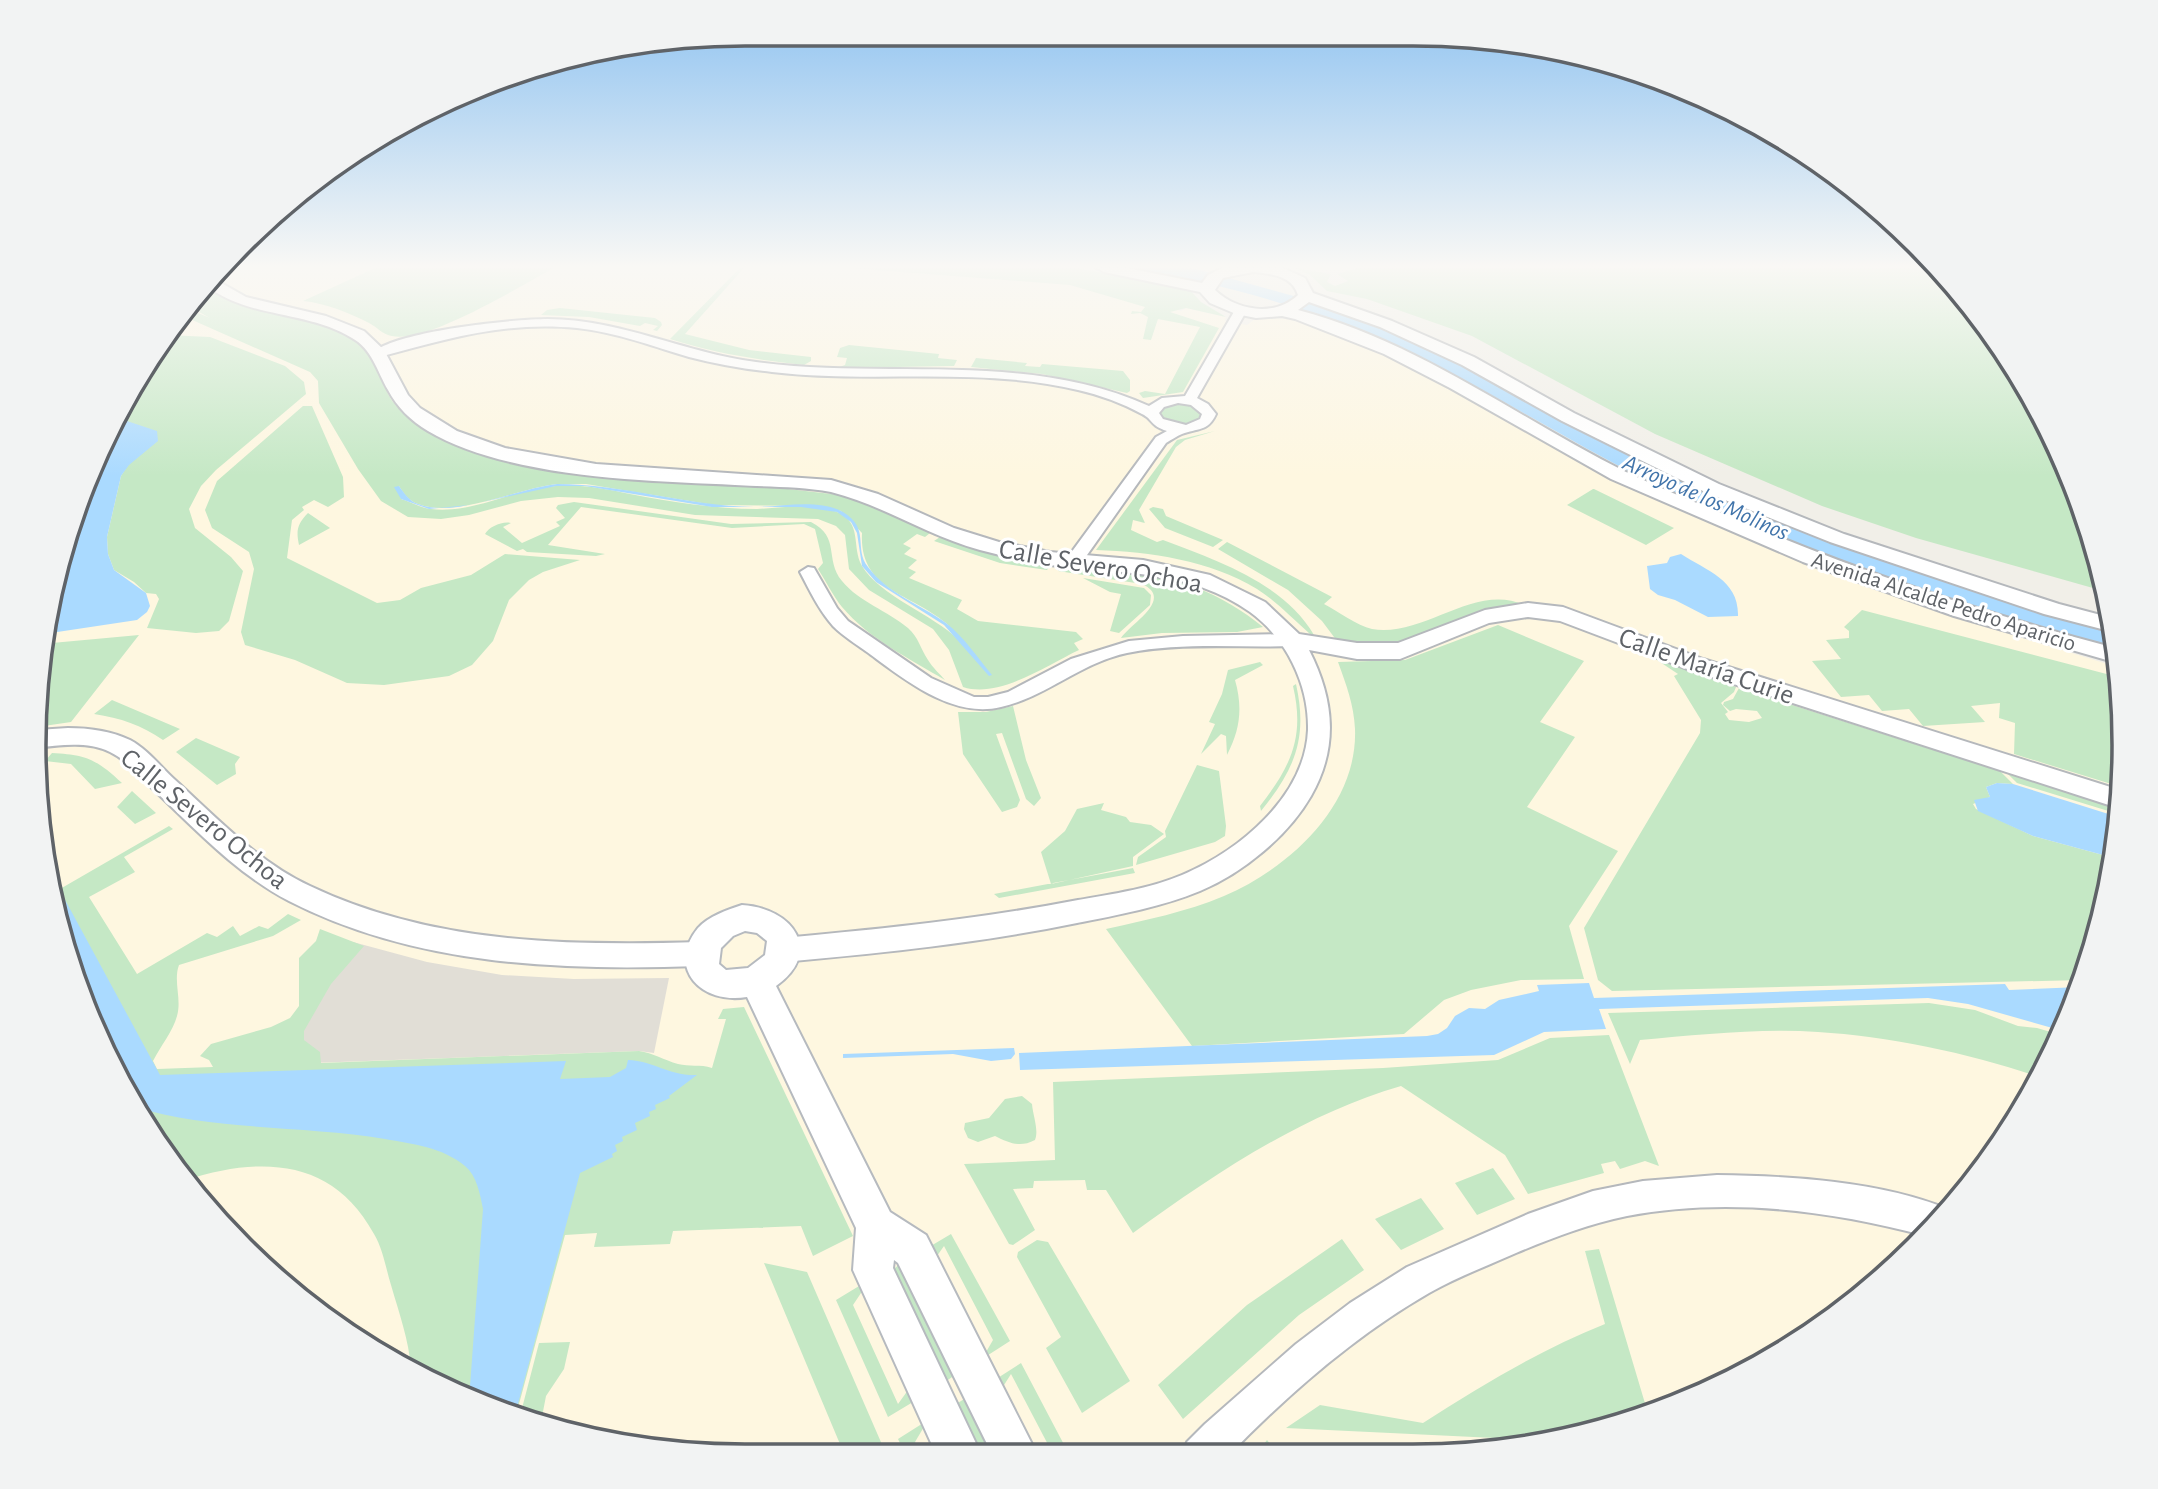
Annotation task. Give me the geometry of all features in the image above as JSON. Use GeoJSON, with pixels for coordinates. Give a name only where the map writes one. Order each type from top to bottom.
{"type":"FeatureCollection","features":[{"type":"Feature","properties":{"kind":"main road"},"geometry":{"type":"LineString","coordinates":[[742,918],[756,918],[777,929],[783,950],[760,988],[727,985],[714,981],[706,974],[700,954],[706,940],[716,930],[742,918]]}},
{"type":"Feature","properties":{"kind":"main road"},"geometry":{"type":"LineString","coordinates":[[760,988],[876,1226],[873,1270],[954,1444]]}},
{"type":"Feature","properties":{"kind":"main road"},"geometry":{"type":"LineString","coordinates":[[876,1226],[912,1249],[1010,1444]]}},
{"type":"Feature","properties":{"kind":"street","name":"Calle Severo Ochoa"},"geometry":{"type":"LineString","coordinates":[[363,337],[379,353],[394,385],[413,412],[441,431],[472,444],[586,467],[649,474],[827,485],[864,495],[978,544],[1038,558],[1143,566],[1208,581],[1251,603],[1283,629],[1292,640],[1307,671],[1320,711],[1320,744],[1313,765],[1300,794],[1261,836],[1202,878],[1132,901],[1047,918],[947,935],[783,950]]}},
{"type":"Feature","properties":{"kind":"street"},"geometry":{"type":"LineString","coordinates":[[379,353],[437,337]]}},
{"type":"Feature","properties":{"kind":"street"},"geometry":{"type":"LineString","coordinates":[[643,337],[720,361],[743,365],[831,373],[988,374],[1070,385],[1155,408],[1178,399],[1189,400],[1206,408],[1208,420],[1193,428],[1162,433],[1074,561]]}},
{"type":"Feature","properties":{"kind":"street"},"geometry":{"type":"LineString","coordinates":[[1189,400],[1225,337]]}},
{"type":"Feature","properties":{"kind":"street","name":"Avenida Alcalde Pedro Aparicio"},"geometry":{"type":"LineString","coordinates":[[1360,337],[1456,384],[1620,476],[1749,533],[1954,609],[2107,653]]}},
{"type":"Feature","properties":{"kind":"street","name":"Avenida Alcalde Pedro Aparicio"},"geometry":{"type":"LineString","coordinates":[[1416,337],[1468,361],[1568,417],[1712,488],[1837,538],[2052,610],[2102,622]]}},
{"type":"Feature","properties":{"kind":"street"},"geometry":{"type":"LineString","coordinates":[[1155,408],[1162,433]]}},
{"type":"Feature","properties":{"kind":"street"},"geometry":{"type":"LineString","coordinates":[[808,572],[830,611],[842,625],[948,696],[978,704],[1015,695],[1078,662],[1145,643],[1292,640]]}},
{"type":"Feature","properties":{"kind":"street","name":"Calle María Curie"},"geometry":{"type":"LineString","coordinates":[[1292,640],[1357,651],[1399,651],[1485,617],[1528,610],[1563,614],[1695,664],[2110,796]]}},
{"type":"Feature","properties":{"kind":"street","name":"Calle Severo Ochoa"},"geometry":{"type":"LineString","coordinates":[[46,739],[85,737],[121,746],[262,872],[300,894],[372,923],[463,946],[515,953],[596,958],[700,954]]}},
{"type":"Feature","properties":{"kind":"street"},"geometry":{"type":"LineString","coordinates":[[1214,1444],[1349,1324],[1396,1293],[1470,1255],[1592,1208],[1641,1197],[1709,1191],[1766,1192],[1868,1204],[1926,1219]]}},
{"type":"Feature","properties":{"kind":"shaded area"},"geometry":{"type":"Polygon","coordinates":[[[177,337],[1347,337],[1435,380],[1647,496],[1822,571],[1948,615],[2108,664],[2111,699],[2111,790],[2099,881],[2089,925],[2059,1012],[2019,1094],[1968,1170],[1908,1239],[1839,1299],[1802,1326],[1763,1350],[1681,1390],[1594,1420],[1505,1438],[1414,1444],[699,1442],[653,1438],[564,1420],[477,1390],[395,1350],[319,1299],[250,1239],[190,1170],[139,1094],[99,1012],[69,925],[51,836],[47,790],[47,699],[51,653],[69,564],[99,477],[118,435],[139,395],[177,337]]]}},
{"type":"Feature","properties":{"kind":"shaded area"},"geometry":{"type":"Polygon","coordinates":[[[353,942],[427,962],[502,975],[574,979],[669,978],[654,1053],[639,1051],[284,1064],[353,942]]]}},
{"type":"Feature","properties":{"kind":"green space"},"geometry":{"type":"Polygon","coordinates":[[[177,337],[211,337],[285,366],[304,382],[306,394],[216,470],[201,486],[189,509],[195,528],[231,557],[243,571],[229,621],[219,631],[196,633],[147,628],[159,599],[156,594],[146,593],[114,570],[108,554],[107,537],[121,476],[128,465],[158,440],[125,422],[177,337]]]}},
{"type":"Feature","properties":{"kind":"green space"},"geometry":{"type":"Polygon","coordinates":[[[232,337],[349,337],[371,356],[391,399],[402,413],[438,436],[491,455],[840,495],[865,502],[930,533],[925,537],[917,534],[903,544],[911,548],[904,554],[917,560],[908,568],[916,572],[909,578],[962,600],[957,609],[978,621],[1076,632],[1083,639],[1074,643],[1079,650],[1023,679],[992,688],[963,687],[949,650],[933,629],[869,590],[849,569],[845,535],[836,526],[818,519],[695,515],[589,498],[558,497],[521,501],[469,515],[441,519],[408,517],[381,501],[358,469],[319,403],[318,381],[310,372],[232,337]],[[557,484],[527,491],[566,486],[594,487],[709,506],[757,509],[808,506],[837,512],[850,522],[859,558],[870,577],[893,596],[959,640],[946,623],[878,579],[863,552],[862,533],[841,511],[822,506],[714,505],[586,484],[557,484]],[[399,486],[401,499],[431,509],[447,510],[479,504],[519,493],[468,505],[433,508],[415,503],[399,486]]]}},
{"type":"Feature","properties":{"kind":"green space"},"geometry":{"type":"Polygon","coordinates":[[[699,337],[749,350],[811,357],[811,361],[804,365],[753,358],[670,339],[699,337]]]}},
{"type":"Feature","properties":{"kind":"green space"},"geometry":{"type":"Polygon","coordinates":[[[1195,337],[1214,337],[1183,392],[1143,398],[1139,393],[1145,391],[1165,394],[1195,337]]]}},
{"type":"Feature","properties":{"kind":"green space"},"geometry":{"type":"Polygon","coordinates":[[[1475,337],[1981,337],[2019,395],[2059,477],[2075,520],[2095,588],[1916,538],[1822,506],[1655,434],[1475,337]]]}},
{"type":"Feature","properties":{"kind":"green space"},"geometry":{"type":"Polygon","coordinates":[[[849,345],[939,354],[938,358],[957,360],[954,366],[836,368],[845,365],[847,358],[837,357],[840,348],[849,345]]]}},
{"type":"Feature","properties":{"kind":"green space"},"geometry":{"type":"Polygon","coordinates":[[[976,358],[1027,363],[1025,366],[1040,367],[1042,364],[1123,371],[1130,380],[1130,391],[1127,393],[1042,374],[971,367],[976,358]]]}},
{"type":"Feature","properties":{"kind":"green space"},"geometry":{"type":"Polygon","coordinates":[[[1185,403],[1202,412],[1201,419],[1180,425],[1170,423],[1160,416],[1161,410],[1168,405],[1185,403]]]}},
{"type":"Feature","properties":{"kind":"green space"},"geometry":{"type":"Polygon","coordinates":[[[303,406],[312,406],[343,477],[344,497],[328,507],[314,500],[302,507],[304,510],[292,520],[287,558],[377,603],[400,600],[421,588],[471,575],[505,554],[580,560],[543,572],[529,580],[509,600],[493,641],[472,665],[449,676],[384,685],[347,683],[295,660],[245,645],[241,632],[254,569],[249,552],[212,528],[205,510],[217,481],[303,406]]]}},
{"type":"Feature","properties":{"kind":"green space"},"geometry":{"type":"Polygon","coordinates":[[[1215,431],[1185,440],[1176,447],[1139,510],[1145,523],[1133,520],[1131,530],[1157,542],[1163,540],[1205,556],[1267,587],[1301,617],[1314,635],[1257,589],[1219,571],[1179,559],[1096,550],[1177,440],[1215,431]]]}},
{"type":"Feature","properties":{"kind":"green space"},"geometry":{"type":"Polygon","coordinates":[[[1593,489],[1674,528],[1646,545],[1567,505],[1593,489]]]}},
{"type":"Feature","properties":{"kind":"green space"},"geometry":{"type":"Polygon","coordinates":[[[574,502],[731,524],[811,522],[826,534],[834,565],[842,581],[857,595],[908,628],[930,663],[945,680],[877,639],[842,607],[818,569],[823,563],[815,529],[804,524],[732,528],[581,507],[548,545],[605,554],[596,556],[527,552],[523,549],[517,551],[485,534],[496,525],[511,523],[503,527],[522,543],[560,526],[556,522],[565,518],[556,508],[558,505],[574,502]]]}},
{"type":"Feature","properties":{"kind":"green space"},"geometry":{"type":"Polygon","coordinates":[[[1149,509],[1163,509],[1166,516],[1223,540],[1213,547],[1165,528],[1149,509]]]}},
{"type":"Feature","properties":{"kind":"green space"},"geometry":{"type":"Polygon","coordinates":[[[308,513],[330,528],[299,545],[298,528],[308,513]]]}},
{"type":"Feature","properties":{"kind":"green space"},"geometry":{"type":"Polygon","coordinates":[[[940,537],[979,551],[1050,566],[1047,570],[1000,563],[934,541],[940,537]]]}},
{"type":"Feature","properties":{"kind":"green space"},"geometry":{"type":"Polygon","coordinates":[[[1227,542],[1332,597],[1324,604],[1354,622],[1372,629],[1391,630],[1410,626],[1487,600],[1505,600],[1524,605],[1395,645],[1376,648],[1337,641],[1322,621],[1288,590],[1218,549],[1227,542]]]}},
{"type":"Feature","properties":{"kind":"green space"},"geometry":{"type":"Polygon","coordinates":[[[1060,566],[1080,570],[1142,573],[1180,582],[1232,605],[1263,627],[1237,632],[1162,633],[1121,638],[1152,604],[1154,597],[1151,590],[1142,584],[1058,571],[1060,566]]]}},
{"type":"Feature","properties":{"kind":"green space"},"geometry":{"type":"Polygon","coordinates":[[[1083,578],[1144,588],[1151,595],[1150,605],[1119,633],[1110,631],[1121,594],[1110,592],[1083,578]]]}},
{"type":"Feature","properties":{"kind":"green space"},"geometry":{"type":"Polygon","coordinates":[[[1862,610],[2109,675],[2111,784],[2014,754],[2015,723],[1999,718],[2000,703],[1971,706],[1985,722],[1923,726],[1909,709],[1882,711],[1869,695],[1841,697],[1812,661],[1841,659],[1826,640],[1849,638],[1849,631],[1844,627],[1862,610]]]}},
{"type":"Feature","properties":{"kind":"green space"},"geometry":{"type":"Polygon","coordinates":[[[1498,625],[1584,661],[1540,722],[1575,737],[1527,807],[1618,851],[1569,926],[1584,979],[1521,980],[1471,990],[1444,1000],[1404,1034],[1192,1046],[1106,929],[1181,911],[1224,896],[1272,869],[1315,831],[1345,784],[1353,757],[1353,712],[1338,662],[1405,660],[1498,625]]]}},
{"type":"Feature","properties":{"kind":"green space"},"geometry":{"type":"Polygon","coordinates":[[[139,635],[71,722],[46,726],[53,643],[139,635]]]}},
{"type":"Feature","properties":{"kind":"green space"},"geometry":{"type":"Polygon","coordinates":[[[1651,656],[1736,687],[1721,703],[1728,712],[1725,714],[1729,720],[1749,722],[1762,718],[1757,711],[1730,711],[1723,705],[1733,699],[1739,688],[2000,771],[2013,784],[1997,783],[1986,787],[1990,797],[1973,804],[1976,809],[2033,836],[2104,855],[2089,925],[2071,980],[1612,991],[1598,980],[1584,928],[1700,733],[1701,720],[1674,676],[1678,674],[1651,656]]]}},
{"type":"Feature","properties":{"kind":"green space"},"geometry":{"type":"Polygon","coordinates":[[[1260,662],[1263,665],[1235,680],[1239,719],[1227,755],[1226,736],[1221,734],[1201,754],[1215,724],[1209,722],[1222,694],[1228,670],[1260,662]]]}},
{"type":"Feature","properties":{"kind":"green space"},"geometry":{"type":"Polygon","coordinates":[[[1296,684],[1300,721],[1296,752],[1282,781],[1261,811],[1260,806],[1280,778],[1293,750],[1297,721],[1293,686],[1296,684]]]}},
{"type":"Feature","properties":{"kind":"green space"},"geometry":{"type":"Polygon","coordinates":[[[112,700],[180,729],[163,740],[130,723],[94,714],[112,700]]]}},
{"type":"Feature","properties":{"kind":"green space"},"geometry":{"type":"Polygon","coordinates":[[[1013,706],[1026,760],[1041,798],[1034,806],[1026,799],[1002,733],[996,734],[1020,800],[1017,807],[1002,812],[963,754],[958,712],[986,712],[1013,706]]]}},
{"type":"Feature","properties":{"kind":"green space"},"geometry":{"type":"Polygon","coordinates":[[[196,738],[240,757],[235,764],[236,774],[217,785],[176,752],[196,738]]]}},
{"type":"Feature","properties":{"kind":"green space"},"geometry":{"type":"Polygon","coordinates":[[[52,753],[74,755],[105,768],[122,783],[95,789],[71,764],[46,759],[52,753]]]}},
{"type":"Feature","properties":{"kind":"green space"},"geometry":{"type":"Polygon","coordinates":[[[1197,765],[1219,771],[1225,836],[1215,842],[1136,865],[1138,857],[1166,837],[1165,831],[1197,765]]]}},
{"type":"Feature","properties":{"kind":"green space"},"geometry":{"type":"Polygon","coordinates":[[[2007,773],[2110,805],[2109,811],[2017,783],[2007,773]]]}},
{"type":"Feature","properties":{"kind":"green space"},"geometry":{"type":"Polygon","coordinates":[[[132,791],[156,813],[135,824],[117,807],[132,791]]]}},
{"type":"Feature","properties":{"kind":"green space"},"geometry":{"type":"Polygon","coordinates":[[[1104,803],[1101,810],[1126,817],[1130,822],[1151,825],[1164,834],[1133,857],[1133,866],[1051,884],[1041,852],[1065,831],[1077,809],[1104,803]]]}},
{"type":"Feature","properties":{"kind":"green space"},"geometry":{"type":"Polygon","coordinates":[[[169,826],[173,829],[124,857],[135,872],[89,897],[137,974],[207,933],[217,937],[233,926],[240,936],[259,926],[268,929],[288,914],[301,920],[273,936],[179,965],[177,1016],[153,1061],[157,1069],[213,1067],[209,1060],[200,1056],[211,1044],[271,1027],[290,1018],[299,1006],[299,958],[316,941],[320,929],[364,946],[331,984],[304,1031],[304,1040],[320,1052],[321,1063],[639,1051],[678,1064],[712,1068],[726,1019],[718,1019],[723,1009],[744,1007],[853,1236],[813,1256],[801,1226],[673,1231],[670,1244],[594,1247],[597,1233],[565,1235],[519,1405],[477,1390],[410,1358],[377,1240],[357,1209],[338,1190],[316,1177],[268,1166],[214,1172],[196,1177],[163,1133],[118,1054],[83,969],[61,889],[169,826]]]}},
{"type":"Feature","properties":{"kind":"green space"},"geometry":{"type":"Polygon","coordinates":[[[1133,868],[1135,873],[999,898],[994,894],[1133,868]]]}},
{"type":"Feature","properties":{"kind":"green space"},"geometry":{"type":"Polygon","coordinates":[[[1929,1003],[1975,1010],[2018,1026],[2050,1032],[2029,1074],[1930,1047],[1872,1037],[1796,1031],[1640,1040],[1630,1064],[1608,1013],[1929,1003]]]}},
{"type":"Feature","properties":{"kind":"green space"},"geometry":{"type":"Polygon","coordinates":[[[1609,1035],[1659,1166],[1645,1161],[1620,1169],[1615,1161],[1601,1164],[1604,1173],[1528,1194],[1505,1155],[1401,1086],[1364,1098],[1295,1129],[1228,1168],[1133,1233],[1106,1190],[1087,1190],[1085,1180],[1034,1181],[1033,1188],[1013,1189],[1035,1230],[1013,1245],[1009,1244],[964,1164],[1055,1160],[1053,1082],[1383,1068],[1498,1060],[1550,1038],[1609,1035]]]}},
{"type":"Feature","properties":{"kind":"green space"},"geometry":{"type":"Polygon","coordinates":[[[1022,1096],[1032,1104],[1035,1140],[1019,1144],[995,1136],[978,1142],[968,1138],[964,1129],[965,1123],[989,1118],[1005,1099],[1022,1096]]]}},
{"type":"Feature","properties":{"kind":"green space"},"geometry":{"type":"Polygon","coordinates":[[[1493,1168],[1515,1199],[1477,1215],[1455,1183],[1493,1168]]]}},
{"type":"Feature","properties":{"kind":"green space"},"geometry":{"type":"Polygon","coordinates":[[[1421,1198],[1444,1229],[1401,1250],[1375,1219],[1421,1198]]]}},
{"type":"Feature","properties":{"kind":"green space"},"geometry":{"type":"Polygon","coordinates":[[[951,1234],[1010,1341],[982,1359],[993,1340],[944,1246],[932,1263],[924,1250],[951,1234]]]}},
{"type":"Feature","properties":{"kind":"green space"},"geometry":{"type":"Polygon","coordinates":[[[1342,1239],[1364,1270],[1299,1315],[1183,1419],[1158,1385],[1247,1305],[1342,1239]]]}},
{"type":"Feature","properties":{"kind":"green space"},"geometry":{"type":"Polygon","coordinates":[[[1037,1240],[1048,1242],[1130,1381],[1082,1413],[1046,1348],[1061,1337],[1017,1257],[1018,1252],[1037,1240]]]}},
{"type":"Feature","properties":{"kind":"green space"},"geometry":{"type":"Polygon","coordinates":[[[1599,1249],[1645,1403],[1594,1420],[1501,1438],[1286,1428],[1320,1405],[1423,1423],[1512,1369],[1605,1324],[1585,1251],[1599,1249]]]}},
{"type":"Feature","properties":{"kind":"green space"},"geometry":{"type":"Polygon","coordinates":[[[764,1263],[807,1272],[882,1444],[840,1444],[764,1263]]]}},
{"type":"Feature","properties":{"kind":"green space"},"geometry":{"type":"Polygon","coordinates":[[[900,1264],[958,1373],[942,1384],[891,1271],[900,1264]]]}},
{"type":"Feature","properties":{"kind":"green space"},"geometry":{"type":"Polygon","coordinates":[[[864,1283],[865,1287],[853,1305],[898,1404],[911,1386],[918,1399],[888,1417],[836,1300],[864,1283]]]}},
{"type":"Feature","properties":{"kind":"green space"},"geometry":{"type":"Polygon","coordinates":[[[570,1342],[564,1369],[546,1396],[543,1413],[522,1407],[539,1343],[570,1342]]]}},
{"type":"Feature","properties":{"kind":"green space"},"geometry":{"type":"Polygon","coordinates":[[[1021,1363],[1064,1444],[1048,1444],[1011,1374],[999,1393],[993,1381],[1021,1363]]]}},
{"type":"Feature","properties":{"kind":"green space"},"geometry":{"type":"Polygon","coordinates":[[[969,1396],[993,1444],[971,1444],[953,1406],[969,1396]]]}},
{"type":"Feature","properties":{"kind":"green space"},"geometry":{"type":"Polygon","coordinates":[[[928,1420],[916,1444],[900,1444],[898,1439],[928,1420]]]}},
{"type":"Feature","properties":{"kind":"water","name":"Arroyo de los Molinos"},"geometry":{"type":"Polygon","coordinates":[[[1374,337],[1404,337],[1803,530],[1910,570],[2103,631],[2106,647],[1923,592],[1736,519],[1648,481],[1454,375],[1374,337]]]}},
{"type":"Feature","properties":{"kind":"water"},"geometry":{"type":"Polygon","coordinates":[[[126,421],[157,431],[158,441],[129,465],[121,476],[107,537],[108,554],[114,570],[146,593],[150,606],[137,620],[55,632],[69,564],[83,520],[99,477],[126,421]]]}},
{"type":"Feature","properties":{"kind":"water"},"geometry":{"type":"Polygon","coordinates":[[[557,484],[607,487],[704,503],[754,507],[712,507],[585,486],[556,486],[469,505],[557,484]]]}},
{"type":"Feature","properties":{"kind":"water"},"geometry":{"type":"Polygon","coordinates":[[[399,486],[415,503],[442,508],[429,509],[401,499],[394,487],[399,486]]]}},
{"type":"Feature","properties":{"kind":"water"},"geometry":{"type":"Polygon","coordinates":[[[811,504],[843,512],[857,525],[864,560],[876,576],[895,592],[946,623],[965,641],[992,675],[989,676],[944,625],[876,582],[862,566],[857,533],[851,522],[837,512],[801,507],[754,507],[811,504]]]}},
{"type":"Feature","properties":{"kind":"water"},"geometry":{"type":"Polygon","coordinates":[[[1681,554],[1727,585],[1737,604],[1738,616],[1708,617],[1650,589],[1647,566],[1667,563],[1670,557],[1681,554]]]}},
{"type":"Feature","properties":{"kind":"water"},"geometry":{"type":"Polygon","coordinates":[[[1997,783],[2013,784],[2109,814],[2104,855],[2033,836],[1978,811],[1974,800],[1990,797],[1986,787],[1997,783]]]}},
{"type":"Feature","properties":{"kind":"water"},"geometry":{"type":"Polygon","coordinates":[[[62,894],[160,1075],[566,1061],[560,1079],[610,1077],[626,1068],[628,1060],[687,1075],[697,1075],[669,1096],[670,1098],[655,1105],[656,1109],[649,1112],[650,1116],[635,1123],[637,1130],[622,1137],[623,1141],[615,1145],[617,1151],[612,1154],[613,1157],[580,1173],[518,1405],[470,1387],[483,1209],[477,1186],[465,1166],[447,1154],[406,1143],[354,1135],[195,1120],[149,1111],[99,1012],[83,969],[62,894]]]}},
{"type":"Feature","properties":{"kind":"water"},"geometry":{"type":"Polygon","coordinates":[[[1589,983],[1594,998],[2005,984],[2009,990],[2068,988],[2052,1028],[1968,1004],[1928,998],[1599,1009],[1606,1029],[1544,1032],[1494,1055],[1020,1070],[1019,1053],[1427,1036],[1438,1034],[1447,1028],[1455,1016],[1469,1008],[1485,1009],[1499,1000],[1539,991],[1537,985],[1589,983]]]}},
{"type":"Feature","properties":{"kind":"water"},"geometry":{"type":"Polygon","coordinates":[[[1014,1048],[1015,1054],[1011,1059],[991,1061],[953,1054],[843,1058],[843,1054],[1014,1048]]]}}]}
